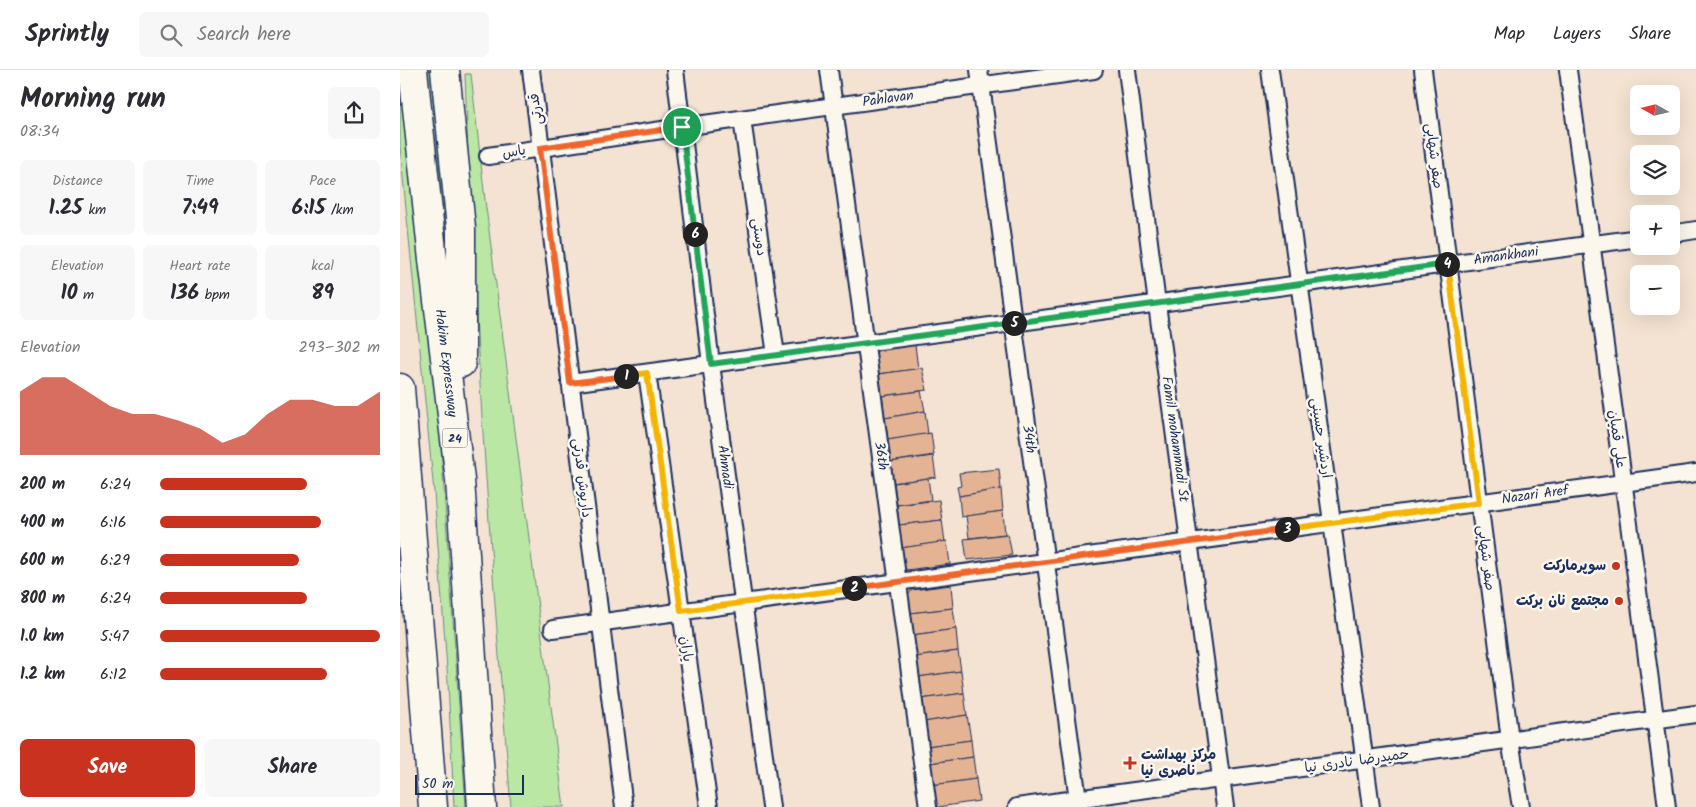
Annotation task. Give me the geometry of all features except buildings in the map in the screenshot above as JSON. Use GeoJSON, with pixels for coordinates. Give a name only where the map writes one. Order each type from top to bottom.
{"type":"FeatureCollection","features":[{"type":"Feature","properties":{"kind":"highway","name":"Hakim Expressway"},"geometry":{"type":"LineString","coordinates":[[413,70],[433,260],[460,480],[482,807]]}},
{"type":"Feature","properties":{"kind":"highway"},"geometry":{"type":"LineString","coordinates":[[445,70],[461,228],[460,480]]}},
{"type":"Feature","properties":{"kind":"highway"},"geometry":{"type":"LineString","coordinates":[[400,388],[433,807]]}},
{"type":"Feature","properties":{"kind":"street","name":"قدرتی"},"geometry":{"type":"LineString","coordinates":[[531,70],[540,148]]}},
{"type":"Feature","properties":{"kind":"street","name":"Ahmadi"},"geometry":{"type":"LineString","coordinates":[[676,70],[711,364],[772,807]]}},
{"type":"Feature","properties":{"kind":"street","name":"36th"},"geometry":{"type":"LineString","coordinates":[[829,70],[928,807]]}},
{"type":"Feature","properties":{"kind":"street","name":"Pahlavan"},"geometry":{"type":"LineString","coordinates":[[682,127],[834,106],[980,78],[1094,70]]}},
{"type":"Feature","properties":{"kind":"street","name":"Famil mohammadi St"},"geometry":{"type":"LineString","coordinates":[[1127,70],[1225,807]]}},
{"type":"Feature","properties":{"kind":"street","name":"اردشیر حسینی"},"geometry":{"type":"LineString","coordinates":[[1270,70],[1371,807]]}},
{"type":"Feature","properties":{"kind":"street","name":"صفر شهابی"},"geometry":{"type":"LineString","coordinates":[[1423,70],[1510,740],[1521,807]]}},
{"type":"Feature","properties":{"kind":"street","name":"علی قمیان"},"geometry":{"type":"LineString","coordinates":[[1568,70],[1667,807]]}},
{"type":"Feature","properties":{"kind":"street","name":"34th"},"geometry":{"type":"LineString","coordinates":[[980,78],[1079,803]]}},
{"type":"Feature","properties":{"kind":"street","name":"دوستی"},"geometry":{"type":"LineString","coordinates":[[742,119],[776,355]]}},
{"type":"Feature","properties":{"kind":"street","name":"یاس"},"geometry":{"type":"LineString","coordinates":[[488,156],[682,127]]}},
{"type":"Feature","properties":{"kind":"street","name":"داریوش قدرتی"},"geometry":{"type":"LineString","coordinates":[[540,148],[624,807]]}},
{"type":"Feature","properties":{"kind":"street"},"geometry":{"type":"LineString","coordinates":[[1680,233],[1696,230]]}},
{"type":"Feature","properties":{"kind":"street","name":"Amankhani"},"geometry":{"type":"LineString","coordinates":[[570,383],[1630,239]]}},
{"type":"Feature","properties":{"kind":"street","name":"یاران"},"geometry":{"type":"LineString","coordinates":[[647,373],[708,807]]}},
{"type":"Feature","properties":{"kind":"street","name":"Nazari Aref"},"geometry":{"type":"LineString","coordinates":[[553,629],[1696,473]]}},
{"type":"Feature","properties":{"kind":"street","name":"حمیدرضا نادری نیا"},"geometry":{"type":"LineString","coordinates":[[1017,807],[1079,803],[1221,779],[1696,714]]}},
{"type":"Feature","properties":{"kind":"green space"},"geometry":{"type":"Polygon","coordinates":[[[400,70],[405,94],[440,433],[466,807],[454,807],[448,682],[434,492],[400,147],[400,70]]]}},
{"type":"Feature","properties":{"kind":"green space"},"geometry":{"type":"Polygon","coordinates":[[[424,70],[438,70],[454,225],[456,394],[424,70]]]}},
{"type":"Feature","properties":{"kind":"green space"},"geometry":{"type":"Polygon","coordinates":[[[465,74],[471,74],[485,200],[564,807],[511,807],[484,441],[468,166],[465,74]]]}},
{"type":"Feature","properties":{"kind":"place","name":"سوپرمارکت"},"geometry":{"type":"Point","coordinates":[1616,566]}},
{"type":"Feature","properties":{"kind":"place","name":"مجتمع نان برکت"},"geometry":{"type":"Point","coordinates":[1619,601]}},
{"type":"Feature","properties":{"kind":"place","name":"مرکز بهداشت ناصری نیا"},"geometry":{"type":"Point","coordinates":[1130,763]}},
{"type":"Feature","properties":{"kind":"route"},"geometry":{"type":"LineString","coordinates":[[682,127],[711,364],[1448,264],[1479,503],[681,611],[647,373],[570,383],[540,148],[682,127]]}}]}
